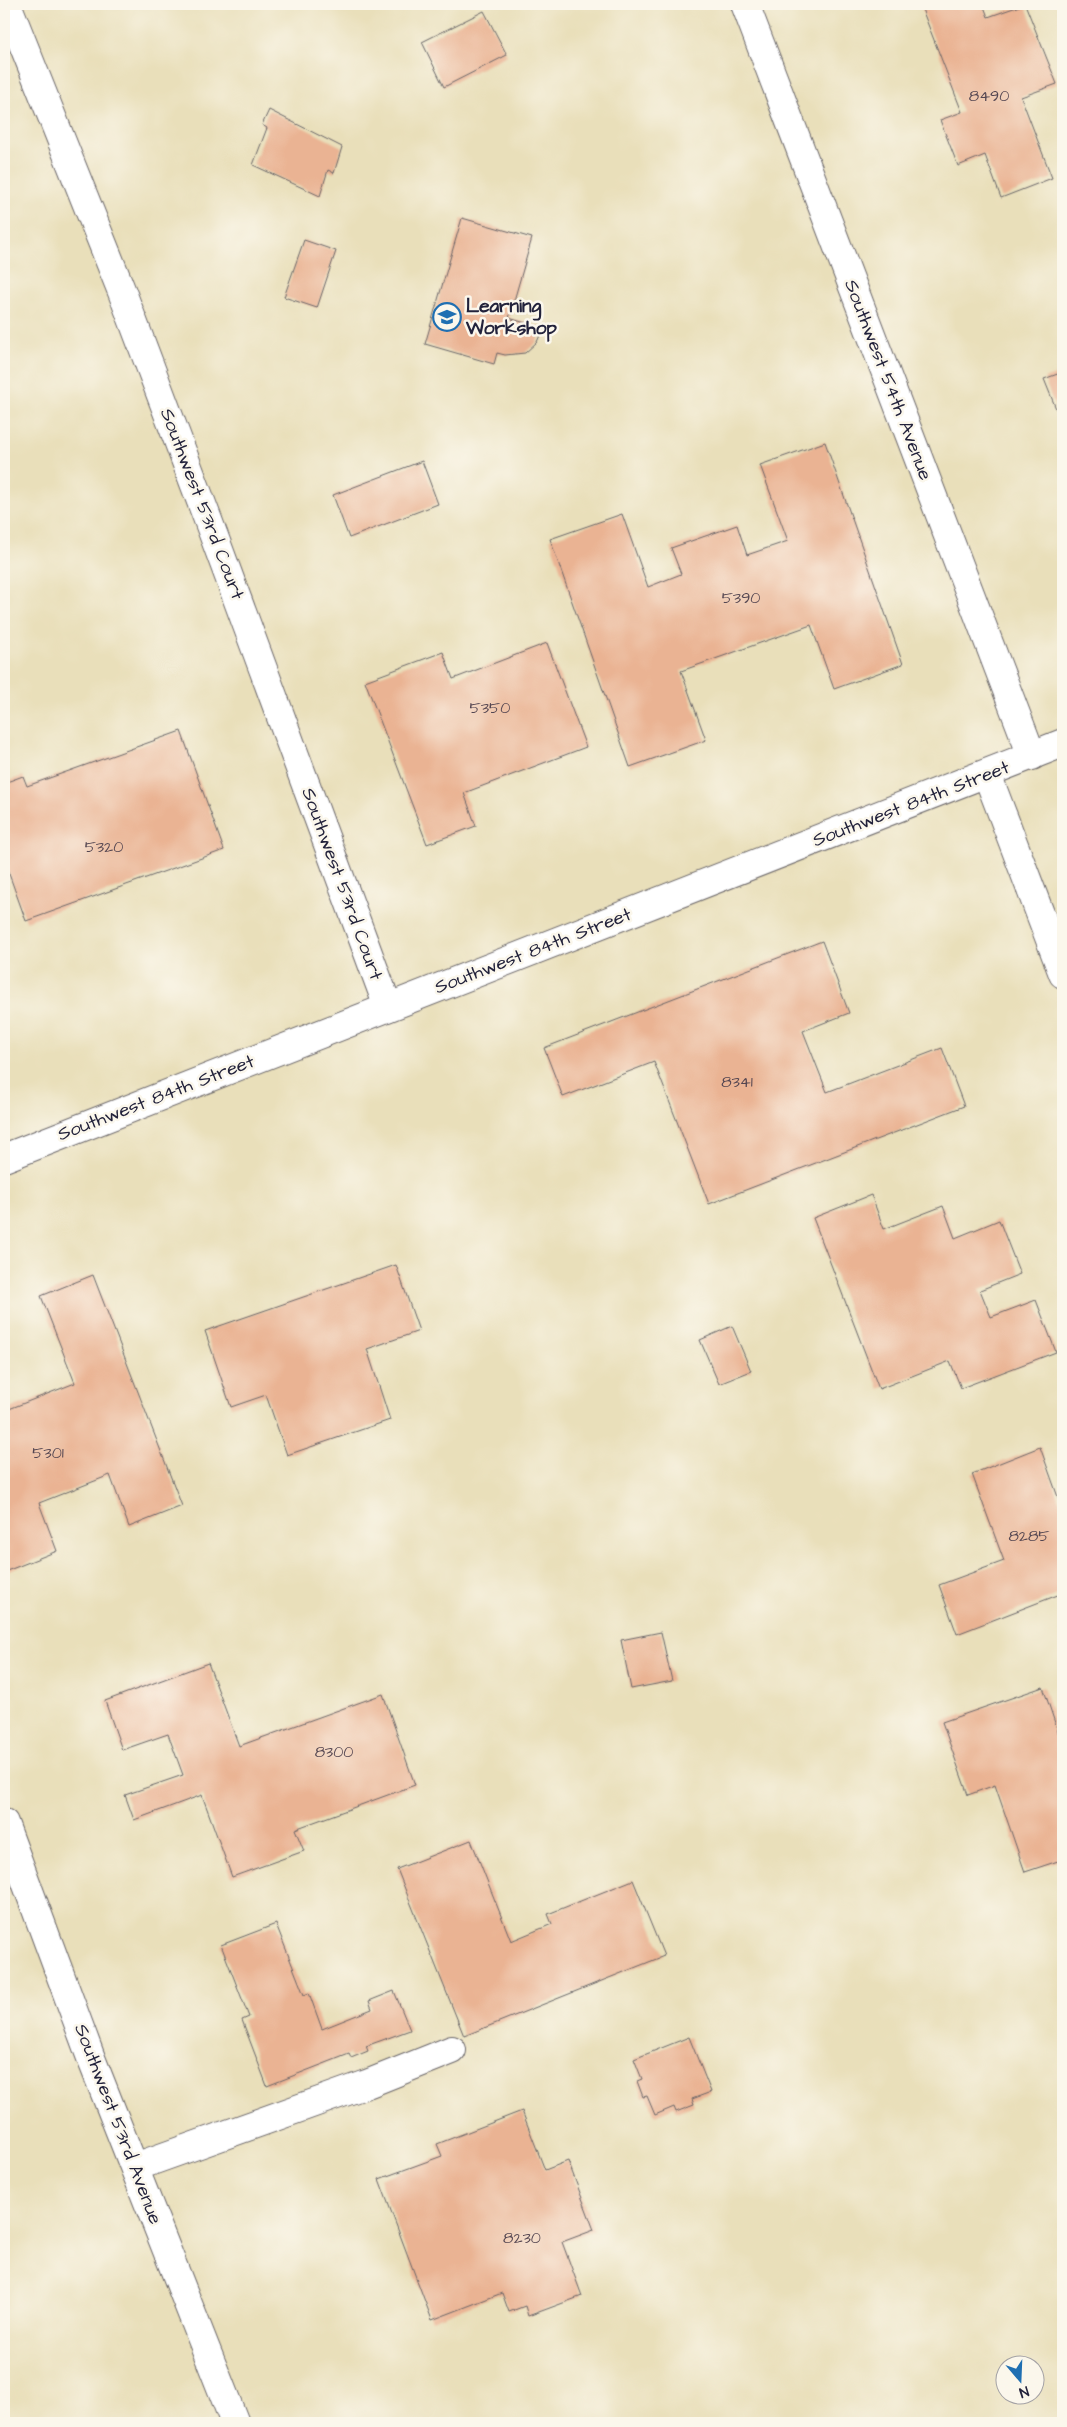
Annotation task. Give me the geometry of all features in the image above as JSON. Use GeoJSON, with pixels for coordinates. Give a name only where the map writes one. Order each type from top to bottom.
{"type":"FeatureCollection","features":[{"type":"Feature","properties":{"kind":"street","name":"Southwest 53rd Court"},"geometry":{"type":"LineString","coordinates":[[7,4],[122,292],[202,501],[388,1007]]}},
{"type":"Feature","properties":{"kind":"street","name":"Southwest 54th Avenue"},"geometry":{"type":"LineString","coordinates":[[745,4],[1032,756]]}},
{"type":"Feature","properties":{"kind":"street","name":"Southwest 84th Street"},"geometry":{"type":"LineString","coordinates":[[4,1158],[1063,743]]}},
{"type":"Feature","properties":{"kind":"street"},"geometry":{"type":"LineString","coordinates":[[987,774],[1063,974]]}},
{"type":"Feature","properties":{"kind":"street","name":"Southwest 53rd Avenue"},"geometry":{"type":"LineString","coordinates":[[4,1823],[91,2058],[235,2423]]}},
{"type":"Feature","properties":{"kind":"street"},"geometry":{"type":"LineString","coordinates":[[135,2167],[367,2084],[452,2050]]}},
{"type":"Feature","properties":{"kind":"building"},"geometry":{"type":"Polygon","coordinates":[[[920,4],[983,4],[988,17],[1025,4],[1057,84],[1021,97],[1052,178],[1001,198],[985,155],[958,166],[940,120],[962,112],[920,4]]]}},
{"type":"Feature","properties":{"kind":"building"},"geometry":{"type":"Polygon","coordinates":[[[484,11],[507,55],[444,87],[422,42],[484,11]]]}},
{"type":"Feature","properties":{"kind":"building"},"geometry":{"type":"Polygon","coordinates":[[[269,110],[342,147],[334,173],[328,170],[320,196],[253,165],[267,128],[262,125],[269,110]]]}},
{"type":"Feature","properties":{"kind":"building"},"geometry":{"type":"Polygon","coordinates":[[[462,218],[532,238],[509,318],[542,328],[541,333],[537,342],[525,353],[505,355],[497,353],[494,364],[425,344],[462,218]]]}},
{"type":"Feature","properties":{"kind":"building"},"geometry":{"type":"Polygon","coordinates":[[[304,240],[336,251],[317,308],[284,297],[304,240]]]}},
{"type":"Feature","properties":{"kind":"building"},"geometry":{"type":"Polygon","coordinates":[[[1063,372],[1063,426],[1044,379],[1063,372]]]}},
{"type":"Feature","properties":{"kind":"building"},"geometry":{"type":"Polygon","coordinates":[[[825,442],[903,664],[834,689],[811,625],[681,671],[706,740],[630,767],[550,539],[622,514],[648,587],[681,574],[671,548],[737,525],[747,555],[788,541],[760,465],[825,442]]]}},
{"type":"Feature","properties":{"kind":"building"},"geometry":{"type":"Polygon","coordinates":[[[422,461],[438,504],[349,538],[333,495],[422,461]]]}},
{"type":"Feature","properties":{"kind":"building"},"geometry":{"type":"Polygon","coordinates":[[[547,643],[586,747],[464,793],[476,826],[427,844],[365,681],[443,652],[453,679],[547,643]]]}},
{"type":"Feature","properties":{"kind":"building"},"geometry":{"type":"Polygon","coordinates":[[[181,731],[224,850],[26,921],[4,860],[4,783],[23,776],[27,786],[181,731]]]}},
{"type":"Feature","properties":{"kind":"building"},"geometry":{"type":"Polygon","coordinates":[[[822,941],[849,1013],[803,1031],[827,1092],[942,1048],[964,1106],[709,1204],[654,1062],[563,1097],[544,1048],[822,941]]]}},
{"type":"Feature","properties":{"kind":"building"},"geometry":{"type":"Polygon","coordinates":[[[871,1195],[884,1229],[943,1206],[955,1238],[999,1220],[1020,1274],[980,1290],[991,1317],[1036,1300],[1056,1352],[961,1388],[950,1361],[879,1389],[813,1218],[871,1195]]]}},
{"type":"Feature","properties":{"kind":"building"},"geometry":{"type":"Polygon","coordinates":[[[396,1265],[419,1331],[367,1349],[390,1420],[287,1455],[266,1395],[231,1407],[205,1331],[396,1265]]]}},
{"type":"Feature","properties":{"kind":"building"},"geometry":{"type":"Polygon","coordinates":[[[93,1275],[182,1506],[129,1527],[110,1475],[39,1503],[57,1551],[4,1572],[4,1411],[75,1383],[41,1296],[93,1275]]]}},
{"type":"Feature","properties":{"kind":"building"},"geometry":{"type":"Polygon","coordinates":[[[732,1326],[751,1371],[719,1384],[700,1340],[732,1326]]]}},
{"type":"Feature","properties":{"kind":"building"},"geometry":{"type":"Polygon","coordinates":[[[1040,1447],[1063,1511],[1063,1593],[957,1634],[939,1585],[1004,1561],[972,1474],[1040,1447]]]}},
{"type":"Feature","properties":{"kind":"building"},"geometry":{"type":"Polygon","coordinates":[[[661,1632],[672,1681],[631,1689],[621,1640],[661,1632]]]}},
{"type":"Feature","properties":{"kind":"building"},"geometry":{"type":"Polygon","coordinates":[[[208,1663],[239,1746],[383,1694],[415,1785],[295,1829],[304,1851],[232,1877],[202,1795],[134,1820],[125,1795],[183,1775],[168,1734],[122,1750],[105,1701],[208,1663]]]}},
{"type":"Feature","properties":{"kind":"building"},"geometry":{"type":"Polygon","coordinates":[[[1043,1687],[1059,1735],[1063,1734],[1063,1867],[1061,1860],[1025,1872],[995,1785],[968,1795],[942,1722],[1043,1687]]]}},
{"type":"Feature","properties":{"kind":"building"},"geometry":{"type":"Polygon","coordinates":[[[471,1840],[511,1941],[552,1924],[548,1914],[633,1880],[664,1956],[464,2036],[397,1869],[471,1840]]]}},
{"type":"Feature","properties":{"kind":"building"},"geometry":{"type":"Polygon","coordinates":[[[276,1924],[304,1995],[309,1993],[322,2029],[372,2009],[369,2001],[394,1991],[410,2030],[366,2046],[368,2051],[351,2058],[349,2054],[267,2086],[242,2020],[249,2017],[221,1945],[276,1924]]]}},
{"type":"Feature","properties":{"kind":"building"},"geometry":{"type":"Polygon","coordinates":[[[689,2037],[711,2092],[692,2099],[694,2105],[676,2112],[674,2107],[655,2115],[647,2096],[643,2097],[637,2081],[642,2079],[634,2059],[689,2037]]]}},
{"type":"Feature","properties":{"kind":"building"},"geometry":{"type":"Polygon","coordinates":[[[522,2111],[545,2170],[568,2161],[594,2230],[562,2242],[582,2296],[528,2316],[525,2306],[509,2312],[502,2293],[432,2320],[379,2179],[442,2156],[437,2144],[522,2111]]]}},
{"type":"Feature","properties":{"kind":"building"},"geometry":{"type":"Polygon","coordinates":[[[4,2408],[9,2423],[4,2423],[4,2408]]]}},
{"type":"Feature","properties":{"kind":"place","name":"Learning Workshop"},"geometry":{"type":"Point","coordinates":[447,317]}}]}
